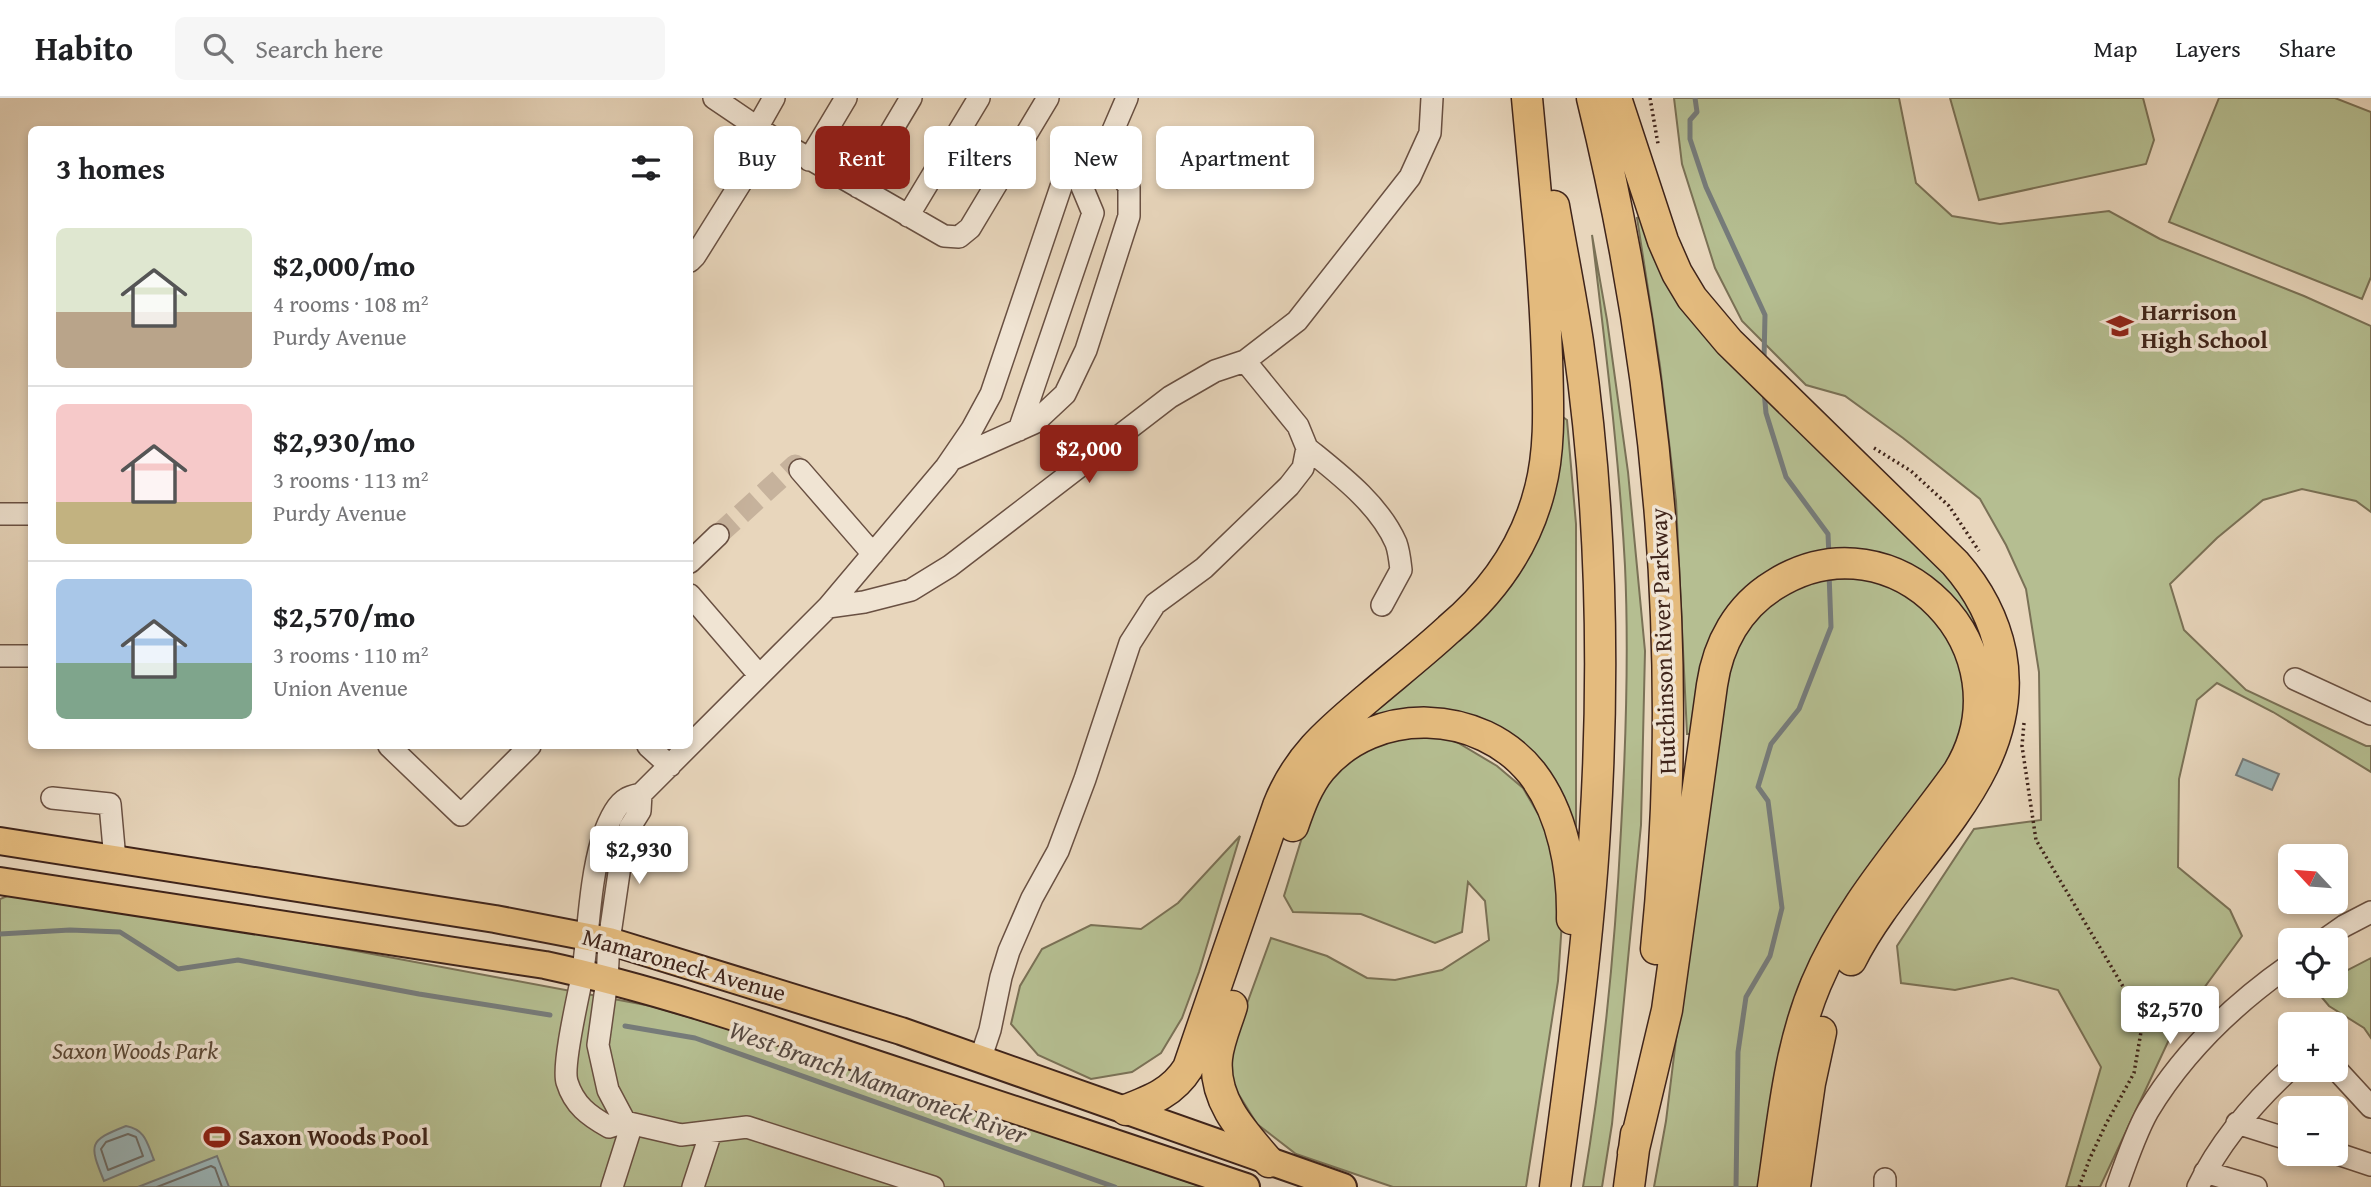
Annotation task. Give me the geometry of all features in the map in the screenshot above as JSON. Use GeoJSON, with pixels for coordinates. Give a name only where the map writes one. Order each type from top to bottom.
{"type":"FeatureCollection","features":[{"type":"Feature","properties":{"kind":"highway"},"geometry":{"type":"LineString","coordinates":[[1530,98],[1578,342],[1592,473],[1597,565],[1599,702],[1596,818],[1571,1068],[1555,1187]]}},
{"type":"Feature","properties":{"kind":"highway"},"geometry":{"type":"LineString","coordinates":[[1126,1110],[1165,1094],[1182,1078],[1188,1068],[1278,806],[1299,764],[1332,728],[1477,604],[1512,558],[1528,526],[1544,471],[1548,398],[1544,289],[1530,98]]}},
{"type":"Feature","properties":{"kind":"highway","name":"Hutchinson River Parkway"},"geometry":{"type":"LineString","coordinates":[[1592,98],[1612,184],[1645,378],[1657,475],[1667,628],[1668,742],[1663,881],[1629,1187]]}},
{"type":"Feature","properties":{"kind":"highway"},"geometry":{"type":"LineString","coordinates":[[1616,98],[1670,260],[1692,298],[1729,342],[1966,575],[1995,631],[2002,662],[2004,693],[1996,738],[1976,782],[1875,919],[1852,956],[1833,999],[1814,1063],[1795,1187]]}},
{"type":"Feature","properties":{"kind":"highway"},"geometry":{"type":"LineString","coordinates":[[1633,1153],[1667,1010],[1714,668],[1724,642],[1737,618],[1757,596],[1788,577],[1825,565],[1864,565],[1889,572],[1910,582],[1932,597],[1949,615],[1967,646],[1976,670],[1979,712],[1965,761],[1859,905],[1816,984],[1796,1047],[1786,1094],[1773,1187]]}},
{"type":"Feature","properties":{"kind":"highway"},"geometry":{"type":"LineString","coordinates":[[1269,1162],[1235,1121],[1222,1097],[1217,1057],[1306,793],[1322,769],[1346,747],[1389,726],[1433,722],[1459,726],[1482,734],[1519,760],[1531,772],[1545,794],[1562,837],[1571,889],[1571,1068]]}},
{"type":"Feature","properties":{"kind":"main road","name":"Mamaroneck Avenue"},"geometry":{"type":"LineString","coordinates":[[0,841],[495,919],[598,938],[835,1010],[1343,1187]]}},
{"type":"Feature","properties":{"kind":"main road","name":"Mamaroneck Avenue"},"geometry":{"type":"LineString","coordinates":[[0,881],[352,934],[545,965],[595,976],[803,1040],[1247,1187]]}},
{"type":"Feature","properties":{"kind":"street"},"geometry":{"type":"LineString","coordinates":[[714,98],[754,126]]}},
{"type":"Feature","properties":{"kind":"street"},"geometry":{"type":"LineString","coordinates":[[765,126],[774,98]]}},
{"type":"Feature","properties":{"kind":"street"},"geometry":{"type":"LineString","coordinates":[[809,160],[846,98]]}},
{"type":"Feature","properties":{"kind":"street"},"geometry":{"type":"LineString","coordinates":[[894,126],[911,98]]}},
{"type":"Feature","properties":{"kind":"street"},"geometry":{"type":"LineString","coordinates":[[908,216],[979,98]]}},
{"type":"Feature","properties":{"kind":"street"},"geometry":{"type":"LineString","coordinates":[[861,189],[944,236],[959,237],[970,228],[1048,98]]}},
{"type":"Feature","properties":{"kind":"street"},"geometry":{"type":"LineString","coordinates":[[1115,126],[1127,98]]}},
{"type":"Feature","properties":{"kind":"street"},"geometry":{"type":"LineString","coordinates":[[828,607],[864,602],[911,590],[950,566],[1170,397],[1215,371],[1245,360],[1297,320],[1410,177],[1430,133],[1432,98]]}},
{"type":"Feature","properties":{"kind":"street"},"geometry":{"type":"LineString","coordinates":[[801,155],[815,163]]}},
{"type":"Feature","properties":{"kind":"street"},"geometry":{"type":"LineString","coordinates":[[693,258],[732,189]]}},
{"type":"Feature","properties":{"kind":"street"},"geometry":{"type":"LineString","coordinates":[[693,742],[828,607],[951,459],[972,429],[991,394],[1059,189]]}},
{"type":"Feature","properties":{"kind":"street"},"geometry":{"type":"LineString","coordinates":[[1019,430],[1093,213],[1083,189]]}},
{"type":"Feature","properties":{"kind":"street"},"geometry":{"type":"LineString","coordinates":[[951,459],[1034,423],[1065,394],[1086,351],[1129,216],[1129,189]]}},
{"type":"Feature","properties":{"kind":"street"},"geometry":{"type":"LineString","coordinates":[[1245,360],[1298,426],[1307,448],[1345,479],[1378,515],[1396,544],[1401,570],[1382,605]]}},
{"type":"Feature","properties":{"kind":"street"},"geometry":{"type":"LineString","coordinates":[[981,1060],[1009,951],[1032,898],[1058,851],[1130,643],[1155,604],[1204,568],[1289,486],[1303,468],[1307,448]]}},
{"type":"Feature","properties":{"kind":"street"},"geometry":{"type":"LineString","coordinates":[[800,470],[873,554]]}},
{"type":"Feature","properties":{"kind":"street"},"geometry":{"type":"LineString","coordinates":[[0,514],[28,514]]}},
{"type":"Feature","properties":{"kind":"street"},"geometry":{"type":"LineString","coordinates":[[693,559],[718,535]]}},
{"type":"Feature","properties":{"kind":"street"},"geometry":{"type":"LineString","coordinates":[[693,598],[759,675]]}},
{"type":"Feature","properties":{"kind":"street"},"geometry":{"type":"LineString","coordinates":[[0,656],[28,656]]}},
{"type":"Feature","properties":{"kind":"street"},"geometry":{"type":"LineString","coordinates":[[2295,679],[2371,714]]}},
{"type":"Feature","properties":{"kind":"street"},"geometry":{"type":"LineString","coordinates":[[392,749],[461,815],[527,749]]}},
{"type":"Feature","properties":{"kind":"street"},"geometry":{"type":"LineString","coordinates":[[651,749],[670,766]]}},
{"type":"Feature","properties":{"kind":"street"},"geometry":{"type":"LineString","coordinates":[[612,1187],[629,1123],[608,1090],[598,1045],[595,976],[598,938],[630,827],[640,811],[641,794],[687,749]]}},
{"type":"Feature","properties":{"kind":"street"},"geometry":{"type":"LineString","coordinates":[[52,798],[110,804],[115,860]]}},
{"type":"Feature","properties":{"kind":"street"},"geometry":{"type":"LineString","coordinates":[[2341,928],[2371,912]]}},
{"type":"Feature","properties":{"kind":"street"},"geometry":{"type":"LineString","coordinates":[[2117,1187],[2147,1114],[2175,1071],[2215,1028],[2278,972]]}},
{"type":"Feature","properties":{"kind":"street"},"geometry":{"type":"LineString","coordinates":[[595,976],[566,1079],[576,1103],[592,1118],[609,1127],[629,1123],[681,1135],[747,1127],[933,1187]]}},
{"type":"Feature","properties":{"kind":"street"},"geometry":{"type":"LineString","coordinates":[[2256,1187],[2202,1179],[2237,1123],[2278,1081]]}},
{"type":"Feature","properties":{"kind":"street"},"geometry":{"type":"LineString","coordinates":[[2348,1082],[2371,1107]]}},
{"type":"Feature","properties":{"kind":"street"},"geometry":{"type":"LineString","coordinates":[[2237,1123],[2278,1136]]}},
{"type":"Feature","properties":{"kind":"street"},"geometry":{"type":"LineString","coordinates":[[693,1187],[711,1132]]}},
{"type":"Feature","properties":{"kind":"street"},"geometry":{"type":"LineString","coordinates":[[2348,1157],[2371,1164]]}},
{"type":"Feature","properties":{"kind":"path"},"geometry":{"type":"LineString","coordinates":[[1871,446],[1912,471],[1950,506],[1979,552]]}},
{"type":"Feature","properties":{"kind":"path"},"geometry":{"type":"LineString","coordinates":[[2025,722],[2022,746],[2036,840],[2143,1020],[2134,1073],[2106,1124],[2079,1187]]}},
{"type":"Feature","properties":{"kind":"green space"},"geometry":{"type":"Polygon","coordinates":[[[1674,98],[1899,98],[1916,183],[1952,216],[2000,224],[2109,211],[2160,239],[2304,296],[2371,326],[2371,512],[2356,501],[2302,489],[2263,500],[2217,538],[2170,584],[2184,630],[2246,690],[2371,746],[2371,772],[2273,712],[2217,683],[2197,700],[2179,779],[2178,867],[2230,910],[2242,936],[2174,1029],[2100,1187],[2066,1187],[2101,1067],[2058,990],[2012,978],[1955,990],[1901,983],[1897,946],[1974,829],[2041,820],[2039,672],[2026,589],[2006,545],[1980,499],[1845,396],[1806,385],[1742,321],[1715,268],[1682,164],[1674,98]]]}},
{"type":"Feature","properties":{"kind":"green space"},"geometry":{"type":"Polygon","coordinates":[[[1950,98],[2143,98],[2154,140],[2146,164],[1979,200],[1950,98]]]}},
{"type":"Feature","properties":{"kind":"green space"},"geometry":{"type":"Polygon","coordinates":[[[2219,98],[2335,98],[2371,112],[2371,277],[2362,299],[2169,222],[2219,98]]]}},
{"type":"Feature","properties":{"kind":"green space"},"geometry":{"type":"Polygon","coordinates":[[[1643,216],[1660,270],[1969,598],[1995,677],[1879,558],[1736,599],[1694,734],[1687,734],[1676,501],[1660,366],[1637,218],[1643,216]]]}},
{"type":"Feature","properties":{"kind":"green space"},"geometry":{"type":"Polygon","coordinates":[[[1592,235],[1628,472],[1645,651],[1641,825],[1612,1124],[1602,1187],[1583,1187],[1602,1054],[1615,920],[1624,764],[1627,632],[1619,483],[1592,235]]]}},
{"type":"Feature","properties":{"kind":"green space"},"geometry":{"type":"Polygon","coordinates":[[[1556,412],[1567,420],[1576,524],[1576,831],[1567,831],[1525,750],[1362,725],[1358,716],[1518,559],[1556,412]]]}},
{"type":"Feature","properties":{"kind":"green space"},"geometry":{"type":"Polygon","coordinates":[[[1866,577],[1899,589],[1939,622],[1963,667],[1967,710],[1956,753],[1854,887],[1802,978],[1781,1044],[1760,1187],[1654,1187],[1666,1121],[1715,721],[1730,654],[1765,604],[1810,581],[1866,577]]]}},
{"type":"Feature","properties":{"kind":"green space"},"geometry":{"type":"Polygon","coordinates":[[[1415,734],[1450,738],[1497,766],[1523,788],[1547,829],[1563,906],[1558,981],[1526,1187],[1393,1187],[1296,1154],[1257,1124],[1231,1082],[1233,1042],[1271,938],[1327,956],[1367,978],[1395,980],[1442,970],[1489,940],[1485,901],[1468,882],[1462,932],[1435,943],[1361,914],[1293,912],[1284,896],[1311,808],[1329,775],[1364,747],[1415,734]]]}},
{"type":"Feature","properties":{"kind":"green space"},"geometry":{"type":"Polygon","coordinates":[[[1240,836],[1199,972],[1182,1018],[1161,1053],[1132,1072],[1091,1079],[1038,1055],[1011,1024],[1020,986],[1042,949],[1091,925],[1141,929],[1178,903],[1240,836]]]}},
{"type":"Feature","properties":{"kind":"green space","name":"Saxon Woods Park"},"geometry":{"type":"Polygon","coordinates":[[[12,894],[324,945],[651,1006],[787,1046],[1203,1187],[0,1187],[0,899],[12,894]]]}},
{"type":"Feature","properties":{"kind":"green space"},"geometry":{"type":"Polygon","coordinates":[[[2371,958],[2371,1038],[2364,1028],[2348,1018],[2348,1012],[2339,1012],[2322,998],[2348,998],[2348,970],[2371,958]]]}},
{"type":"Feature","properties":{"kind":"water"},"geometry":{"type":"Polygon","coordinates":[[[2243,759],[2279,774],[2272,790],[2236,775],[2243,759]]]}},
{"type":"Feature","properties":{"kind":"water"},"geometry":{"type":"Polygon","coordinates":[[[126,1126],[142,1134],[154,1160],[104,1181],[94,1151],[95,1145],[104,1136],[126,1126]]]}},
{"type":"Feature","properties":{"kind":"water"},"geometry":{"type":"Polygon","coordinates":[[[217,1156],[229,1187],[138,1187],[217,1156]]]}},
{"type":"Feature","properties":{"kind":"waterway"},"geometry":{"type":"LineString","coordinates":[[1695,98],[1697,112],[1690,120],[1690,139],[1706,187],[1765,315],[1764,360]]}},
{"type":"Feature","properties":{"kind":"waterway"},"geometry":{"type":"LineString","coordinates":[[1764,391],[1766,413],[1786,477],[1828,534],[1829,557]]}},
{"type":"Feature","properties":{"kind":"waterway"},"geometry":{"type":"LineString","coordinates":[[1736,1187],[1738,1052],[1746,997],[1770,956],[1782,908],[1768,801],[1758,787],[1771,744],[1799,709],[1831,627],[1829,573]]}},
{"type":"Feature","properties":{"kind":"waterway","name":"West Branch Mamaroneck River"},"geometry":{"type":"LineString","coordinates":[[0,934],[70,930],[120,932],[178,969],[238,960],[550,1015]]}},
{"type":"Feature","properties":{"kind":"waterway","name":"West Branch Mamaroneck River"},"geometry":{"type":"LineString","coordinates":[[625,1026],[695,1038],[1115,1187]]}},
{"type":"Feature","properties":{"kind":"tunnel"},"geometry":{"type":"LineString","coordinates":[[718,535],[795,465],[800,470]]}},
{"type":"Feature","properties":{"kind":"place","name":"Harrison High School"},"geometry":{"type":"Point","coordinates":[2120,326]}},
{"type":"Feature","properties":{"kind":"place","name":"Saxon Woods Pool"},"geometry":{"type":"Point","coordinates":[217,1137]}}]}
